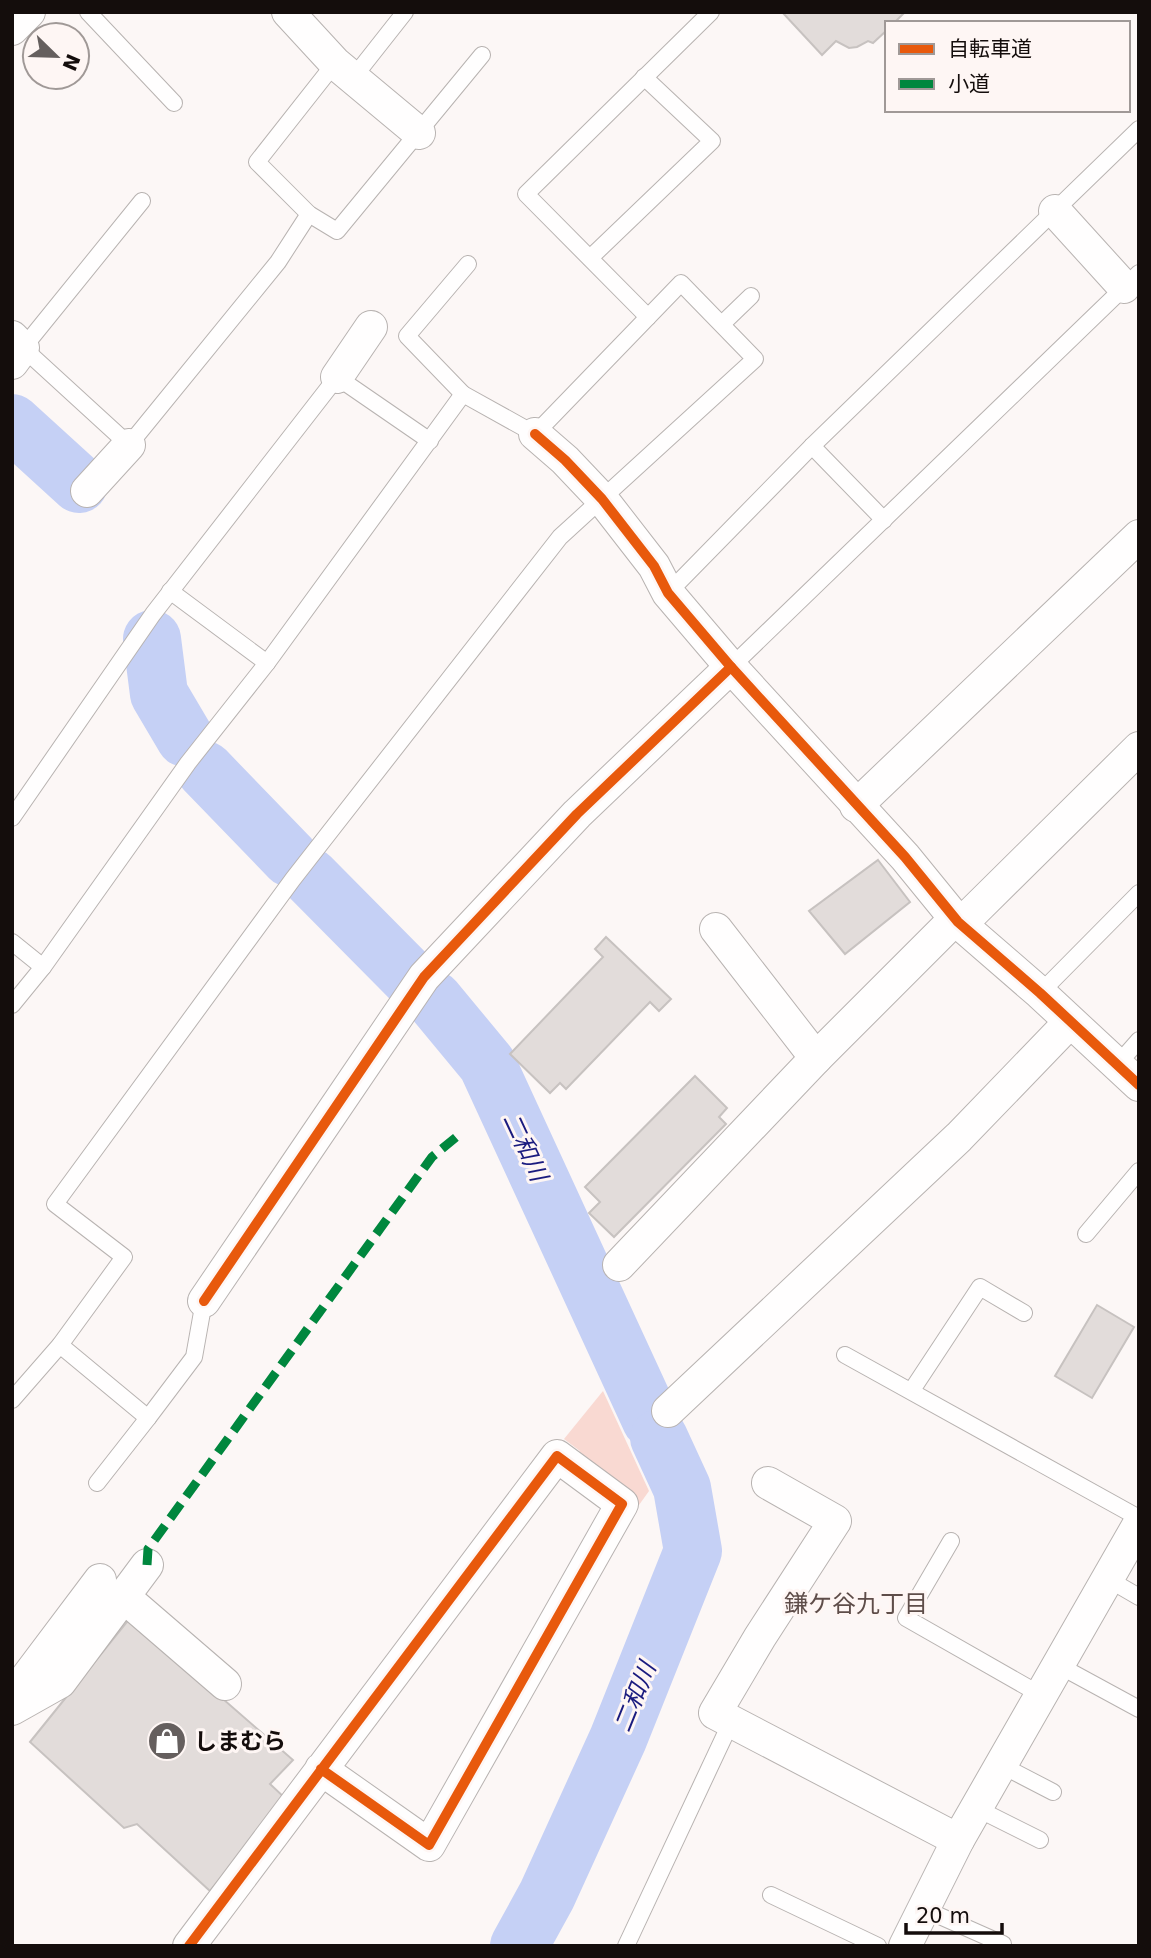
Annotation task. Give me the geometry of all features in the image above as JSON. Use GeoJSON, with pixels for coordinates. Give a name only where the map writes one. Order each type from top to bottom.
{"type":"FeatureCollection","features":[{"type":"Feature","properties":{"kind":"street"},"geometry":{"type":"LineString","coordinates":[[12,29],[29,12]]}},
{"type":"Feature","properties":{"kind":"street"},"geometry":{"type":"LineString","coordinates":[[288,12],[344,70],[419,133]]}},
{"type":"Feature","properties":{"kind":"street"},"geometry":{"type":"LineString","coordinates":[[1055,211],[1132,280]]}},
{"type":"Feature","properties":{"kind":"street"},"geometry":{"type":"LineString","coordinates":[[337,377],[371,327]]}},
{"type":"Feature","properties":{"kind":"street"},"geometry":{"type":"LineString","coordinates":[[535,434],[565,460],[601,499],[654,566],[668,593],[731,667],[905,857],[958,922],[1128,1075]]}},
{"type":"Feature","properties":{"kind":"street"},"geometry":{"type":"LineString","coordinates":[[87,491],[128,445]]}},
{"type":"Feature","properties":{"kind":"street"},"geometry":{"type":"LineString","coordinates":[[856,806],[1139,536]]}},
{"type":"Feature","properties":{"kind":"street"},"geometry":{"type":"LineString","coordinates":[[204,1301],[424,977],[577,814],[731,667]]}},
{"type":"Feature","properties":{"kind":"street"},"geometry":{"type":"LineString","coordinates":[[619,1265],[816,1058],[949,925],[968,917],[1139,748]]}},
{"type":"Feature","properties":{"kind":"street"},"geometry":{"type":"LineString","coordinates":[[716,929],[816,1058]]}},
{"type":"Feature","properties":{"kind":"street"},"geometry":{"type":"LineString","coordinates":[[668,1411],[959,1138],[1070,1022]]}},
{"type":"Feature","properties":{"kind":"street"},"geometry":{"type":"LineString","coordinates":[[189,1946],[321,1769],[557,1456],[622,1504],[429,1845],[321,1769]]}},
{"type":"Feature","properties":{"kind":"street"},"geometry":{"type":"LineString","coordinates":[[768,1483],[835,1521],[760,1637],[715,1713],[958,1840]]}},
{"type":"Feature","properties":{"kind":"street"},"geometry":{"type":"LineString","coordinates":[[905,1946],[958,1840],[1139,1524]]}},
{"type":"Feature","properties":{"kind":"street"},"geometry":{"type":"LineString","coordinates":[[12,1698],[112,1588],[147,1565]]}},
{"type":"Feature","properties":{"kind":"street"},"geometry":{"type":"LineString","coordinates":[[112,1588],[225,1684]]}},
{"type":"Feature","properties":{"kind":"street"},"geometry":{"type":"LineString","coordinates":[[12,1709],[60,1682],[112,1588]]}},
{"type":"Feature","properties":{"kind":"lane"},"geometry":{"type":"LineString","coordinates":[[88,12],[174,103]]}},
{"type":"Feature","properties":{"kind":"lane"},"geometry":{"type":"LineString","coordinates":[[405,12],[344,70],[257,162],[309,214],[337,231],[482,55]]}},
{"type":"Feature","properties":{"kind":"lane"},"geometry":{"type":"LineString","coordinates":[[649,317],[526,194],[711,12]]}},
{"type":"Feature","properties":{"kind":"lane"},"geometry":{"type":"LineString","coordinates":[[590,258],[712,141],[644,77]]}},
{"type":"Feature","properties":{"kind":"lane"},"geometry":{"type":"LineString","coordinates":[[668,593],[812,446],[1139,129]]}},
{"type":"Feature","properties":{"kind":"lane"},"geometry":{"type":"LineString","coordinates":[[142,201],[16,349],[128,445],[278,262],[309,214]]}},
{"type":"Feature","properties":{"kind":"lane"},"geometry":{"type":"LineString","coordinates":[[12,1400],[60,1345],[124,1257],[55,1204],[293,879],[560,537],[755,359],[681,282],[535,434],[463,394],[407,336],[468,264]]}},
{"type":"Feature","properties":{"kind":"lane"},"geometry":{"type":"LineString","coordinates":[[731,667],[1132,280]]}},
{"type":"Feature","properties":{"kind":"lane"},"geometry":{"type":"LineString","coordinates":[[722,324],[751,296]]}},
{"type":"Feature","properties":{"kind":"lane"},"geometry":{"type":"LineString","coordinates":[[12,818],[170,592],[337,377],[430,441]]}},
{"type":"Feature","properties":{"kind":"lane"},"geometry":{"type":"LineString","coordinates":[[12,1005],[43,967],[188,763],[267,663],[463,394]]}},
{"type":"Feature","properties":{"kind":"lane"},"geometry":{"type":"LineString","coordinates":[[812,446],[884,520]]}},
{"type":"Feature","properties":{"kind":"lane"},"geometry":{"type":"LineString","coordinates":[[170,592],[267,663]]}},
{"type":"Feature","properties":{"kind":"lane"},"geometry":{"type":"LineString","coordinates":[[1040,993],[1139,893]]}},
{"type":"Feature","properties":{"kind":"lane"},"geometry":{"type":"LineString","coordinates":[[12,942],[43,967]]}},
{"type":"Feature","properties":{"kind":"lane"},"geometry":{"type":"LineString","coordinates":[[1128,1075],[1139,1040]]}},
{"type":"Feature","properties":{"kind":"lane"},"geometry":{"type":"LineString","coordinates":[[1086,1234],[1139,1171]]}},
{"type":"Feature","properties":{"kind":"lane"},"geometry":{"type":"LineString","coordinates":[[912,1391],[980,1287],[1024,1313]]}},
{"type":"Feature","properties":{"kind":"lane"},"geometry":{"type":"LineString","coordinates":[[97,1483],[194,1357],[204,1301]]}},
{"type":"Feature","properties":{"kind":"lane"},"geometry":{"type":"LineString","coordinates":[[60,1345],[148,1418]]}},
{"type":"Feature","properties":{"kind":"lane"},"geometry":{"type":"LineString","coordinates":[[845,1355],[1139,1518]]}},
{"type":"Feature","properties":{"kind":"lane"},"geometry":{"type":"LineString","coordinates":[[951,1541],[905,1618],[1041,1695]]}},
{"type":"Feature","properties":{"kind":"lane"},"geometry":{"type":"LineString","coordinates":[[1108,1579],[1139,1597]]}},
{"type":"Feature","properties":{"kind":"lane"},"geometry":{"type":"LineString","coordinates":[[1058,1665],[1139,1709]]}},
{"type":"Feature","properties":{"kind":"lane"},"geometry":{"type":"LineString","coordinates":[[626,1946],[731,1722]]}},
{"type":"Feature","properties":{"kind":"lane"},"geometry":{"type":"LineString","coordinates":[[1001,1765],[1052,1792]]}},
{"type":"Feature","properties":{"kind":"lane"},"geometry":{"type":"LineString","coordinates":[[976,1808],[1040,1840]]}},
{"type":"Feature","properties":{"kind":"lane"},"geometry":{"type":"LineString","coordinates":[[771,1895],[878,1946]]}},
{"type":"Feature","properties":{"kind":"lane"},"geometry":{"type":"LineString","coordinates":[[924,1909],[1003,1944]]}},
{"type":"Feature","properties":{"kind":"shaded area"},"geometry":{"type":"Polygon","coordinates":[[[603,1391],[649,1491],[639,1505],[576,1457],[580,1451],[564,1439],[603,1391]]]}},
{"type":"Feature","properties":{"kind":"building"},"geometry":{"type":"Polygon","coordinates":[[[782,12],[905,12],[896,21],[885,21],[885,32],[873,43],[868,41],[849,48],[836,41],[822,55],[782,12]]]}},
{"type":"Feature","properties":{"kind":"building"},"geometry":{"type":"Polygon","coordinates":[[[878,860],[910,902],[845,954],[809,911],[878,860]]]}},
{"type":"Feature","properties":{"kind":"building"},"geometry":{"type":"Polygon","coordinates":[[[606,937],[671,999],[659,1011],[650,1002],[566,1089],[560,1083],[550,1093],[510,1054],[603,957],[595,949],[606,937]]]}},
{"type":"Feature","properties":{"kind":"building"},"geometry":{"type":"Polygon","coordinates":[[[695,1076],[727,1108],[719,1117],[726,1124],[614,1237],[589,1213],[600,1202],[585,1187],[695,1076]]]}},
{"type":"Feature","properties":{"kind":"building"},"geometry":{"type":"Polygon","coordinates":[[[1097,1305],[1134,1327],[1092,1398],[1055,1376],[1097,1305]]]}},
{"type":"Feature","properties":{"kind":"building"},"geometry":{"type":"Polygon","coordinates":[[[130,1618],[293,1760],[270,1784],[286,1799],[210,1891],[137,1824],[124,1828],[30,1742],[130,1618]]]}},
{"type":"Feature","properties":{"kind":"waterway","name":"二和川"},"geometry":{"type":"LineString","coordinates":[[12,423],[79,484]]}},
{"type":"Feature","properties":{"kind":"waterway","name":"二和川"},"geometry":{"type":"LineString","coordinates":[[152,639],[159,694],[185,738]]}},
{"type":"Feature","properties":{"kind":"waterway","name":"二和川"},"geometry":{"type":"LineString","coordinates":[[205,770],[290,858]]}},
{"type":"Feature","properties":{"kind":"waterway","name":"二和川"},"geometry":{"type":"LineString","coordinates":[[310,877],[410,978]]}},
{"type":"Feature","properties":{"kind":"waterway","name":"二和川"},"geometry":{"type":"LineString","coordinates":[[434,1000],[487,1064],[651,1420]]}},
{"type":"Feature","properties":{"kind":"waterway","name":"二和川"},"geometry":{"type":"LineString","coordinates":[[519,1946],[547,1895],[618,1739],[693,1551],[682,1488],[659,1438]]}},
{"type":"Feature","properties":{"kind":"marked path"},"geometry":{"type":"LineString","coordinates":[[147,1565],[148,1549],[432,1157],[460,1134]]}},
{"type":"Feature","properties":{"kind":"cycle path"},"geometry":{"type":"LineString","coordinates":[[535,434],[565,460],[602,499],[654,566],[668,593],[731,667],[905,857],[958,922],[1040,993],[1139,1085]]}},
{"type":"Feature","properties":{"kind":"cycle path"},"geometry":{"type":"LineString","coordinates":[[204,1301],[424,977],[577,814],[731,667]]}},
{"type":"Feature","properties":{"kind":"cycle path"},"geometry":{"type":"LineString","coordinates":[[189,1946],[557,1456],[622,1504],[429,1845],[321,1769]]}},
{"type":"Feature","properties":{"kind":"place","name":"しまむら"},"geometry":{"type":"Point","coordinates":[167,1741]}},
{"type":"Feature","properties":{"kind":"district","name":"鎌ケ谷九丁目"},"geometry":{"type":"Point","coordinates":[856,1604]}}]}
